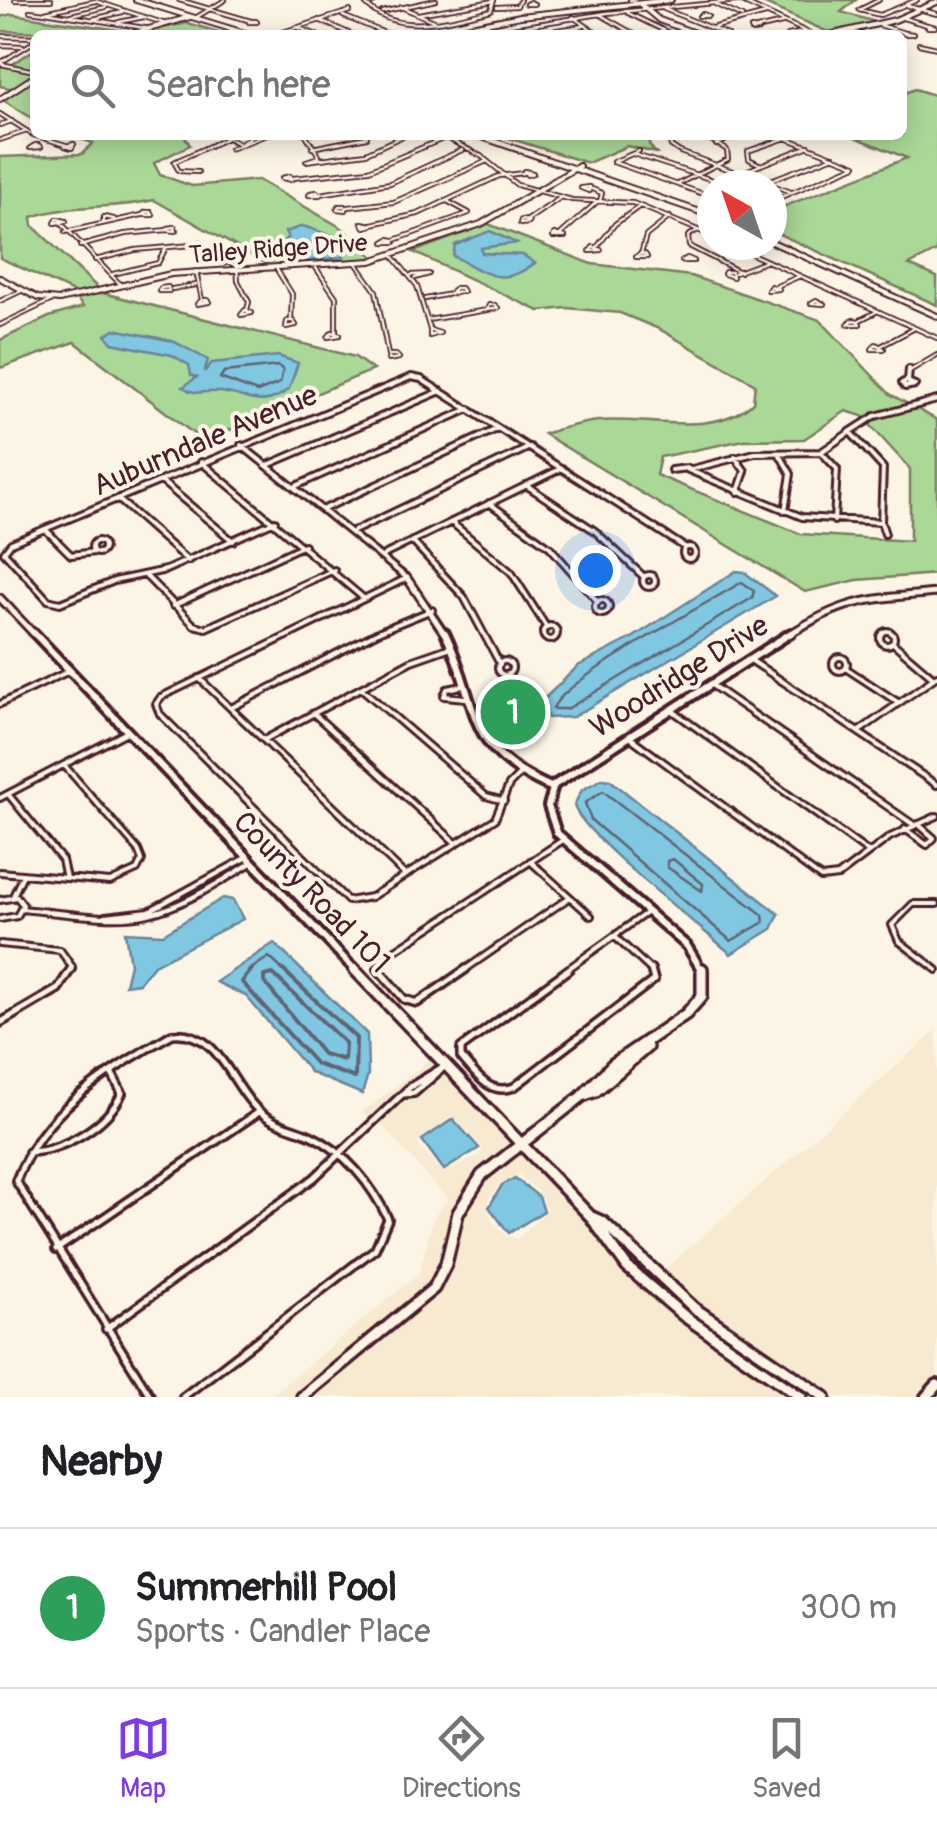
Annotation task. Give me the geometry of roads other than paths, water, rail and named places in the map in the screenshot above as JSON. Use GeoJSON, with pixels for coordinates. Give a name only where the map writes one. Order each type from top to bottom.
{"type":"FeatureCollection","features":[{"type":"Feature","properties":{"kind":"main road"},"geometry":{"type":"LineString","coordinates":[[443,30],[518,14],[652,0]]}},
{"type":"Feature","properties":{"kind":"main road"},"geometry":{"type":"LineString","coordinates":[[634,1],[646,10]]}},
{"type":"Feature","properties":{"kind":"main road"},"geometry":{"type":"LineString","coordinates":[[408,578],[432,610],[452,647],[479,736],[520,774],[552,788]]}},
{"type":"Feature","properties":{"kind":"street"},"geometry":{"type":"LineString","coordinates":[[15,0],[51,0]]}},
{"type":"Feature","properties":{"kind":"street"},"geometry":{"type":"LineString","coordinates":[[46,13],[94,0],[163,23]]}},
{"type":"Feature","properties":{"kind":"street"},"geometry":{"type":"LineString","coordinates":[[128,0],[233,30]]}},
{"type":"Feature","properties":{"kind":"street"},"geometry":{"type":"LineString","coordinates":[[136,0],[227,30]]}},
{"type":"Feature","properties":{"kind":"street"},"geometry":{"type":"LineString","coordinates":[[179,0],[251,21]]}},
{"type":"Feature","properties":{"kind":"street"},"geometry":{"type":"LineString","coordinates":[[144,30],[191,18],[225,0]]}},
{"type":"Feature","properties":{"kind":"street"},"geometry":{"type":"LineString","coordinates":[[407,0],[416,4]]}},
{"type":"Feature","properties":{"kind":"street"},"geometry":{"type":"LineString","coordinates":[[378,13],[436,0]]}},
{"type":"Feature","properties":{"kind":"street"},"geometry":{"type":"LineString","coordinates":[[418,14],[494,0],[496,7]]}},
{"type":"Feature","properties":{"kind":"street"},"geometry":{"type":"LineString","coordinates":[[451,30],[520,16],[670,0]]}},
{"type":"Feature","properties":{"kind":"street"},"geometry":{"type":"LineString","coordinates":[[490,30],[599,14],[748,0]]}},
{"type":"Feature","properties":{"kind":"street"},"geometry":{"type":"LineString","coordinates":[[880,0],[859,10],[880,16],[917,0]]}},
{"type":"Feature","properties":{"kind":"street"},"geometry":{"type":"LineString","coordinates":[[364,1],[378,13],[409,26],[523,2]]}},
{"type":"Feature","properties":{"kind":"street"},"geometry":{"type":"LineString","coordinates":[[740,2],[802,30]]}},
{"type":"Feature","properties":{"kind":"street"},"geometry":{"type":"LineString","coordinates":[[850,30],[902,18],[937,2]]}},
{"type":"Feature","properties":{"kind":"street"},"geometry":{"type":"LineString","coordinates":[[715,4],[744,18]]}},
{"type":"Feature","properties":{"kind":"street"},"geometry":{"type":"LineString","coordinates":[[65,16],[110,6]]}},
{"type":"Feature","properties":{"kind":"street"},"geometry":{"type":"LineString","coordinates":[[905,6],[937,14]]}},
{"type":"Feature","properties":{"kind":"street"},"geometry":{"type":"LineString","coordinates":[[401,7],[436,22]]}},
{"type":"Feature","properties":{"kind":"street"},"geometry":{"type":"LineString","coordinates":[[664,9],[712,30]]}},
{"type":"Feature","properties":{"kind":"street"},"geometry":{"type":"LineString","coordinates":[[646,10],[687,30]]}},
{"type":"Feature","properties":{"kind":"street"},"geometry":{"type":"LineString","coordinates":[[90,20],[127,11]]}},
{"type":"Feature","properties":{"kind":"street"},"geometry":{"type":"LineString","coordinates":[[30,12],[151,28]]}},
{"type":"Feature","properties":{"kind":"street"},"geometry":{"type":"LineString","coordinates":[[287,30],[350,12]]}},
{"type":"Feature","properties":{"kind":"street"},"geometry":{"type":"LineString","coordinates":[[626,12],[663,30]]}},
{"type":"Feature","properties":{"kind":"street"},"geometry":{"type":"LineString","coordinates":[[340,14],[378,30]]}},
{"type":"Feature","properties":{"kind":"street"},"geometry":{"type":"LineString","coordinates":[[599,14],[627,30]]}},
{"type":"Feature","properties":{"kind":"street"},"geometry":{"type":"LineString","coordinates":[[709,29],[766,14]]}},
{"type":"Feature","properties":{"kind":"street"},"geometry":{"type":"LineString","coordinates":[[116,23],[144,16]]}},
{"type":"Feature","properties":{"kind":"street"},"geometry":{"type":"LineString","coordinates":[[684,20],[700,16]]}},
{"type":"Feature","properties":{"kind":"street"},"geometry":{"type":"LineString","coordinates":[[574,17],[591,30]]}},
{"type":"Feature","properties":{"kind":"street"},"geometry":{"type":"LineString","coordinates":[[902,18],[927,25]]}},
{"type":"Feature","properties":{"kind":"street"},"geometry":{"type":"LineString","coordinates":[[319,20],[342,30]]}},
{"type":"Feature","properties":{"kind":"street"},"geometry":{"type":"LineString","coordinates":[[757,29],[785,22]]}},
{"type":"Feature","properties":{"kind":"street"},"geometry":{"type":"LineString","coordinates":[[879,24],[896,30]]}},
{"type":"Feature","properties":{"kind":"street"},"geometry":{"type":"LineString","coordinates":[[297,26],[304,30]]}},
{"type":"Feature","properties":{"kind":"street"},"geometry":{"type":"LineString","coordinates":[[556,30],[584,26]]}},
{"type":"Feature","properties":{"kind":"street"},"geometry":{"type":"LineString","coordinates":[[0,36],[30,39]]}},
{"type":"Feature","properties":{"kind":"street"},"geometry":{"type":"LineString","coordinates":[[1,61],[30,42]]}},
{"type":"Feature","properties":{"kind":"street"},"geometry":{"type":"LineString","coordinates":[[919,44],[937,48]]}},
{"type":"Feature","properties":{"kind":"street"},"geometry":{"type":"LineString","coordinates":[[0,45],[23,46]]}},
{"type":"Feature","properties":{"kind":"street"},"geometry":{"type":"LineString","coordinates":[[1,61],[30,72]]}},
{"type":"Feature","properties":{"kind":"street"},"geometry":{"type":"LineString","coordinates":[[0,96],[30,78]]}},
{"type":"Feature","properties":{"kind":"street"},"geometry":{"type":"LineString","coordinates":[[0,114],[30,132]]}},
{"type":"Feature","properties":{"kind":"street"},"geometry":{"type":"LineString","coordinates":[[0,125],[12,121]]}},
{"type":"Feature","properties":{"kind":"street"},"geometry":{"type":"LineString","coordinates":[[0,140],[27,131]]}},
{"type":"Feature","properties":{"kind":"street"},"geometry":{"type":"LineString","coordinates":[[39,146],[50,140],[66,145]]}},
{"type":"Feature","properties":{"kind":"street"},"geometry":{"type":"LineString","coordinates":[[204,140],[211,143]]}},
{"type":"Feature","properties":{"kind":"street"},"geometry":{"type":"LineString","coordinates":[[198,172],[178,172],[174,162],[219,140]]}},
{"type":"Feature","properties":{"kind":"street"},"geometry":{"type":"LineString","coordinates":[[228,140],[240,144],[252,140]]}},
{"type":"Feature","properties":{"kind":"street"},"geometry":{"type":"LineString","coordinates":[[229,140],[240,144]]}},
{"type":"Feature","properties":{"kind":"street"},"geometry":{"type":"LineString","coordinates":[[230,149],[246,140]]}},
{"type":"Feature","properties":{"kind":"street"},"geometry":{"type":"LineString","coordinates":[[308,140],[321,158],[381,147],[394,140]]}},
{"type":"Feature","properties":{"kind":"street"},"geometry":{"type":"LineString","coordinates":[[312,148],[347,140]]}},
{"type":"Feature","properties":{"kind":"street"},"geometry":{"type":"LineString","coordinates":[[371,140],[381,147]]}},
{"type":"Feature","properties":{"kind":"street"},"geometry":{"type":"LineString","coordinates":[[292,178],[369,170],[434,140]]}},
{"type":"Feature","properties":{"kind":"street"},"geometry":{"type":"LineString","coordinates":[[450,140],[503,175],[540,192],[641,205],[697,229]]}},
{"type":"Feature","properties":{"kind":"street"},"geometry":{"type":"LineString","coordinates":[[492,140],[577,167]]}},
{"type":"Feature","properties":{"kind":"street"},"geometry":{"type":"LineString","coordinates":[[499,140],[697,209]]}},
{"type":"Feature","properties":{"kind":"street"},"geometry":{"type":"LineString","coordinates":[[671,140],[676,150],[733,170]]}},
{"type":"Feature","properties":{"kind":"street"},"geometry":{"type":"LineString","coordinates":[[705,170],[728,159],[728,153],[709,140]]}},
{"type":"Feature","properties":{"kind":"street"},"geometry":{"type":"LineString","coordinates":[[716,145],[726,140]]}},
{"type":"Feature","properties":{"kind":"street"},"geometry":{"type":"LineString","coordinates":[[761,165],[749,159],[748,152],[779,140]]}},
{"type":"Feature","properties":{"kind":"street"},"geometry":{"type":"LineString","coordinates":[[787,194],[856,166],[790,140]]}},
{"type":"Feature","properties":{"kind":"street"},"geometry":{"type":"LineString","coordinates":[[748,170],[809,146]]}},
{"type":"Feature","properties":{"kind":"street"},"geometry":{"type":"LineString","coordinates":[[320,194],[390,183],[465,149]]}},
{"type":"Feature","properties":{"kind":"street"},"geometry":{"type":"LineString","coordinates":[[639,151],[613,162],[697,191]]}},
{"type":"Feature","properties":{"kind":"street"},"geometry":{"type":"LineString","coordinates":[[633,154],[697,174]]}},
{"type":"Feature","properties":{"kind":"street"},"geometry":{"type":"LineString","coordinates":[[787,174],[834,156]]}},
{"type":"Feature","properties":{"kind":"street"},"geometry":{"type":"LineString","coordinates":[[348,208],[394,202],[488,162]]}},
{"type":"Feature","properties":{"kind":"street","name":"Talley Ridge Drive"},"geometry":{"type":"LineString","coordinates":[[52,300],[196,271],[316,268],[393,256],[462,233],[540,192],[577,167]]}},
{"type":"Feature","properties":{"kind":"street"},"geometry":{"type":"LineString","coordinates":[[372,224],[408,217],[503,175],[523,172]]}},
{"type":"Feature","properties":{"kind":"street"},"geometry":{"type":"LineString","coordinates":[[678,184],[697,174]]}},
{"type":"Feature","properties":{"kind":"street"},"geometry":{"type":"LineString","coordinates":[[561,234],[599,201],[602,194],[592,189]]}},
{"type":"Feature","properties":{"kind":"street"},"geometry":{"type":"LineString","coordinates":[[787,191],[791,192]]}},
{"type":"Feature","properties":{"kind":"street"},"geometry":{"type":"LineString","coordinates":[[526,220],[561,197]]}},
{"type":"Feature","properties":{"kind":"street"},"geometry":{"type":"LineString","coordinates":[[395,240],[469,212],[447,201]]}},
{"type":"Feature","properties":{"kind":"street"},"geometry":{"type":"LineString","coordinates":[[597,247],[615,224],[641,205]]}},
{"type":"Feature","properties":{"kind":"street"},"geometry":{"type":"LineString","coordinates":[[66,232],[142,215]]}},
{"type":"Feature","properties":{"kind":"street"},"geometry":{"type":"LineString","coordinates":[[641,254],[646,236],[670,217]]}},
{"type":"Feature","properties":{"kind":"street"},"geometry":{"type":"LineString","coordinates":[[61,223],[121,285]]}},
{"type":"Feature","properties":{"kind":"street"},"geometry":{"type":"LineString","coordinates":[[80,246],[125,234],[167,230]]}},
{"type":"Feature","properties":{"kind":"street"},"geometry":{"type":"LineString","coordinates":[[697,232],[686,241],[697,250]]}},
{"type":"Feature","properties":{"kind":"street"},"geometry":{"type":"LineString","coordinates":[[95,260],[192,246]]}},
{"type":"Feature","properties":{"kind":"street"},"geometry":{"type":"LineString","coordinates":[[787,247],[937,314]]}},
{"type":"Feature","properties":{"kind":"street"},"geometry":{"type":"LineString","coordinates":[[111,274],[162,261],[166,248]]}},
{"type":"Feature","properties":{"kind":"street"},"geometry":{"type":"LineString","coordinates":[[393,256],[412,276],[423,299],[430,330]]}},
{"type":"Feature","properties":{"kind":"street"},"geometry":{"type":"LineString","coordinates":[[692,259],[697,256]]}},
{"type":"Feature","properties":{"kind":"street"},"geometry":{"type":"LineString","coordinates":[[713,260],[738,273],[767,261],[937,338]]}},
{"type":"Feature","properties":{"kind":"street"},"geometry":{"type":"LineString","coordinates":[[228,261],[238,270],[238,282],[247,295],[247,310]]}},
{"type":"Feature","properties":{"kind":"street"},"geometry":{"type":"LineString","coordinates":[[356,263],[382,298],[382,346],[388,355]]}},
{"type":"Feature","properties":{"kind":"street"},"geometry":{"type":"LineString","coordinates":[[316,268],[338,297],[341,308],[336,332]]}},
{"type":"Feature","properties":{"kind":"street"},"geometry":{"type":"LineString","coordinates":[[277,270],[292,294],[291,321]]}},
{"type":"Feature","properties":{"kind":"street"},"geometry":{"type":"LineString","coordinates":[[196,271],[202,300]]}},
{"type":"Feature","properties":{"kind":"street"},"geometry":{"type":"LineString","coordinates":[[777,286],[800,276]]}},
{"type":"Feature","properties":{"kind":"street"},"geometry":{"type":"LineString","coordinates":[[0,278],[52,300]]}},
{"type":"Feature","properties":{"kind":"street"},"geometry":{"type":"LineString","coordinates":[[172,289],[196,285]]}},
{"type":"Feature","properties":{"kind":"street"},"geometry":{"type":"LineString","coordinates":[[0,301],[24,290]]}},
{"type":"Feature","properties":{"kind":"street"},"geometry":{"type":"LineString","coordinates":[[423,299],[455,293]]}},
{"type":"Feature","properties":{"kind":"street"},"geometry":{"type":"LineString","coordinates":[[822,301],[838,293]]}},
{"type":"Feature","properties":{"kind":"street"},"geometry":{"type":"LineString","coordinates":[[0,325],[52,300]]}},
{"type":"Feature","properties":{"kind":"street"},"geometry":{"type":"LineString","coordinates":[[427,320],[487,310]]}},
{"type":"Feature","properties":{"kind":"street"},"geometry":{"type":"LineString","coordinates":[[858,321],[878,311]]}},
{"type":"Feature","properties":{"kind":"street"},"geometry":{"type":"LineString","coordinates":[[882,346],[915,328]]}},
{"type":"Feature","properties":{"kind":"street"},"geometry":{"type":"LineString","coordinates":[[908,381],[908,370],[937,355]]}},
{"type":"Feature","properties":{"kind":"street","name":"Auburndale Avenue"},"geometry":{"type":"LineString","coordinates":[[275,521],[188,561],[114,581],[66,602],[51,601],[4,552],[12,543],[402,378],[418,378],[441,391],[686,548]]}},
{"type":"Feature","properties":{"kind":"street"},"geometry":{"type":"LineString","coordinates":[[268,466],[441,391]]}},
{"type":"Feature","properties":{"kind":"street"},"geometry":{"type":"LineString","coordinates":[[671,470],[734,457],[821,452],[885,411],[937,400]]}},
{"type":"Feature","properties":{"kind":"street"},"geometry":{"type":"LineString","coordinates":[[295,486],[470,409]]}},
{"type":"Feature","properties":{"kind":"street"},"geometry":{"type":"LineString","coordinates":[[324,508],[499,428]]}},
{"type":"Feature","properties":{"kind":"street"},"geometry":{"type":"LineString","coordinates":[[850,432],[882,468],[884,534]]}},
{"type":"Feature","properties":{"kind":"street"},"geometry":{"type":"LineString","coordinates":[[242,445],[408,578],[362,596],[162,697],[157,711],[348,902],[366,900],[494,818],[510,785],[520,774]]}},
{"type":"Feature","properties":{"kind":"street"},"geometry":{"type":"LineString","coordinates":[[353,531],[530,448]]}},
{"type":"Feature","properties":{"kind":"street"},"geometry":{"type":"LineString","coordinates":[[778,452],[791,474],[785,511]]}},
{"type":"Feature","properties":{"kind":"street"},"geometry":{"type":"LineString","coordinates":[[821,452],[837,469],[834,521]]}},
{"type":"Feature","properties":{"kind":"street"},"geometry":{"type":"LineString","coordinates":[[734,457],[745,471],[738,492]]}},
{"type":"Feature","properties":{"kind":"street"},"geometry":{"type":"LineString","coordinates":[[201,462],[362,596]]}},
{"type":"Feature","properties":{"kind":"street"},"geometry":{"type":"LineString","coordinates":[[384,555],[562,468]]}},
{"type":"Feature","properties":{"kind":"street"},"geometry":{"type":"LineString","coordinates":[[688,468],[692,474],[785,511],[834,521],[881,522]]}},
{"type":"Feature","properties":{"kind":"street"},"geometry":{"type":"LineString","coordinates":[[161,480],[232,541]]}},
{"type":"Feature","properties":{"kind":"street"},"geometry":{"type":"LineString","coordinates":[[526,485],[594,531],[644,577]]}},
{"type":"Feature","properties":{"kind":"street"},"geometry":{"type":"LineString","coordinates":[[118,498],[188,561]]}},
{"type":"Feature","properties":{"kind":"street"},"geometry":{"type":"LineString","coordinates":[[489,504],[550,547],[598,602]]}},
{"type":"Feature","properties":{"kind":"street"},"geometry":{"type":"LineString","coordinates":[[451,522],[511,572],[547,628]]}},
{"type":"Feature","properties":{"kind":"street"},"geometry":{"type":"LineString","coordinates":[[45,529],[72,554],[94,552]]}},
{"type":"Feature","properties":{"kind":"street"},"geometry":{"type":"LineString","coordinates":[[412,542],[464,597],[500,664]]}},
{"type":"Feature","properties":{"kind":"street"},"geometry":{"type":"LineString","coordinates":[[174,606],[304,544]]}},
{"type":"Feature","properties":{"kind":"street"},"geometry":{"type":"LineString","coordinates":[[145,574],[194,625],[211,628],[334,570]]}},
{"type":"Feature","properties":{"kind":"street","name":"Woodridge Drive"},"geometry":{"type":"LineString","coordinates":[[552,788],[627,735],[836,604],[937,592]]}},
{"type":"Feature","properties":{"kind":"street","name":"County Road 101"},"geometry":{"type":"LineString","coordinates":[[0,598],[124,733],[591,1216],[603,1222],[665,1284],[825,1397]]}},
{"type":"Feature","properties":{"kind":"street"},"geometry":{"type":"LineString","coordinates":[[231,708],[392,625],[432,610]]}},
{"type":"Feature","properties":{"kind":"street"},"geometry":{"type":"LineString","coordinates":[[858,732],[936,677],[893,642]]}},
{"type":"Feature","properties":{"kind":"street"},"geometry":{"type":"LineString","coordinates":[[264,740],[424,654],[452,647]]}},
{"type":"Feature","properties":{"kind":"street"},"geometry":{"type":"LineString","coordinates":[[748,658],[937,785]]}},
{"type":"Feature","properties":{"kind":"street"},"geometry":{"type":"LineString","coordinates":[[847,669],[899,702]]}},
{"type":"Feature","properties":{"kind":"street"},"geometry":{"type":"LineString","coordinates":[[0,704],[67,672]]}},
{"type":"Feature","properties":{"kind":"street"},"geometry":{"type":"LineString","coordinates":[[199,678],[405,876]]}},
{"type":"Feature","properties":{"kind":"street"},"geometry":{"type":"LineString","coordinates":[[710,683],[934,838],[926,845],[905,829]]}},
{"type":"Feature","properties":{"kind":"street"},"geometry":{"type":"LineString","coordinates":[[463,686],[448,689],[444,696],[466,698]]}},
{"type":"Feature","properties":{"kind":"street"},"geometry":{"type":"LineString","coordinates":[[361,688],[486,796],[504,801]]}},
{"type":"Feature","properties":{"kind":"street"},"geometry":{"type":"LineString","coordinates":[[669,708],[868,853]]}},
{"type":"Feature","properties":{"kind":"street"},"geometry":{"type":"LineString","coordinates":[[313,713],[456,843]]}},
{"type":"Feature","properties":{"kind":"street"},"geometry":{"type":"LineString","coordinates":[[0,798],[124,733]]}},
{"type":"Feature","properties":{"kind":"street"},"geometry":{"type":"LineString","coordinates":[[627,735],[816,876],[838,876],[905,829],[937,816]]}},
{"type":"Feature","properties":{"kind":"street"},"geometry":{"type":"LineString","coordinates":[[0,872],[118,882],[133,875],[142,860],[64,766]]}},
{"type":"Feature","properties":{"kind":"street"},"geometry":{"type":"LineString","coordinates":[[302,1397],[434,1288],[446,1264],[467,1192],[581,1096],[608,1081],[696,1005],[704,976],[687,946],[563,840],[548,814],[552,788]]}},
{"type":"Feature","properties":{"kind":"street"},"geometry":{"type":"LineString","coordinates":[[8,794],[62,860],[66,878]]}},
{"type":"Feature","properties":{"kind":"street"},"geometry":{"type":"LineString","coordinates":[[563,840],[382,958],[377,966],[408,1002],[422,1001],[570,897]]}},
{"type":"Feature","properties":{"kind":"street"},"geometry":{"type":"LineString","coordinates":[[1,921],[22,909],[137,920],[170,911],[248,861]]}},
{"type":"Feature","properties":{"kind":"street"},"geometry":{"type":"LineString","coordinates":[[530,861],[591,916]]}},
{"type":"Feature","properties":{"kind":"street"},"geometry":{"type":"LineString","coordinates":[[13,896],[23,874]]}},
{"type":"Feature","properties":{"kind":"street"},"geometry":{"type":"LineString","coordinates":[[0,900],[13,896],[20,899],[22,909]]}},
{"type":"Feature","properties":{"kind":"street"},"geometry":{"type":"LineString","coordinates":[[937,904],[913,904],[892,925],[899,941],[937,970]]}},
{"type":"Feature","properties":{"kind":"street"},"geometry":{"type":"LineString","coordinates":[[614,936],[651,968],[654,980],[508,1091],[492,1090],[461,1057],[461,1048],[614,936],[647,912]]}},
{"type":"Feature","properties":{"kind":"street"},"geometry":{"type":"LineString","coordinates":[[0,944],[60,950],[72,967],[58,989],[0,1023]]}},
{"type":"Feature","properties":{"kind":"street"},"geometry":{"type":"LineString","coordinates":[[151,1397],[17,1189],[28,1152],[44,1124],[67,1101],[172,1034],[190,1031],[202,1038],[259,1111],[317,1139],[339,1155],[384,1208],[388,1219],[383,1239],[183,1397]]}},
{"type":"Feature","properties":{"kind":"street"},"geometry":{"type":"LineString","coordinates":[[106,1330],[339,1155],[364,1126],[404,1094],[414,1094],[444,1066]]}},
{"type":"Feature","properties":{"kind":"street"},"geometry":{"type":"LineString","coordinates":[[28,1152],[47,1152],[114,1110],[122,1092],[111,1072]]}},
{"type":"Feature","properties":{"kind":"street"},"geometry":{"type":"LineString","coordinates":[[56,1250],[259,1111]]}},
{"type":"Feature","properties":{"kind":"street","name":"County Road 101"},"geometry":{"type":"LineString","coordinates":[[591,1216],[595,1228],[656,1294],[801,1397]]}},
{"type":"Feature","properties":{"kind":"street"},"geometry":{"type":"LineString","coordinates":[[656,1294],[665,1284]]}},
{"type":"Feature","properties":{"kind":"street"},"geometry":{"type":"LineString","coordinates":[[748,1360],[755,1350]]}},
{"type":"Feature","properties":{"kind":"street"},"geometry":{"type":"LineString","coordinates":[[926,1397],[937,1385]]}},
{"type":"Feature","properties":{"kind":"water"},"geometry":{"type":"Polygon","coordinates":[[[303,226],[336,237],[344,257],[301,262],[305,250],[280,245],[288,237],[285,232],[303,226]]]}},
{"type":"Feature","properties":{"kind":"water"},"geometry":{"type":"Polygon","coordinates":[[[490,231],[516,243],[481,248],[482,253],[523,255],[535,263],[502,277],[453,256],[455,245],[490,231]]]}},
{"type":"Feature","properties":{"kind":"water"},"geometry":{"type":"Polygon","coordinates":[[[114,329],[173,341],[208,360],[204,372],[212,363],[278,356],[298,363],[289,389],[270,400],[193,392],[183,387],[197,377],[191,375],[189,365],[172,355],[112,343],[106,335],[114,329]]]}},
{"type":"Feature","properties":{"kind":"water"},"geometry":{"type":"Polygon","coordinates":[[[736,571],[744,572],[776,596],[573,717],[548,718],[543,700],[578,666],[632,638],[736,571]]]}},
{"type":"Feature","properties":{"kind":"water"},"geometry":{"type":"Polygon","coordinates":[[[602,779],[610,780],[779,914],[772,929],[731,954],[643,879],[596,836],[574,805],[582,790],[602,779]]]}},
{"type":"Feature","properties":{"kind":"water"},"geometry":{"type":"Polygon","coordinates":[[[223,898],[233,900],[243,919],[154,965],[139,983],[125,985],[130,964],[125,932],[163,934],[223,898]]]}},
{"type":"Feature","properties":{"kind":"water"},"geometry":{"type":"Polygon","coordinates":[[[274,943],[367,1034],[368,1074],[362,1094],[311,1073],[246,996],[216,982],[274,943]]]}},
{"type":"Feature","properties":{"kind":"water"},"geometry":{"type":"Polygon","coordinates":[[[453,1119],[479,1148],[444,1170],[422,1140],[453,1119]]]}},
{"type":"Feature","properties":{"kind":"water"},"geometry":{"type":"Polygon","coordinates":[[[515,1178],[539,1197],[544,1211],[509,1233],[489,1207],[502,1185],[515,1178]]]}},
{"type":"Feature","properties":{"kind":"place","name":"Summerhill Pool"},"geometry":{"type":"Point","coordinates":[513,712]}}]}
